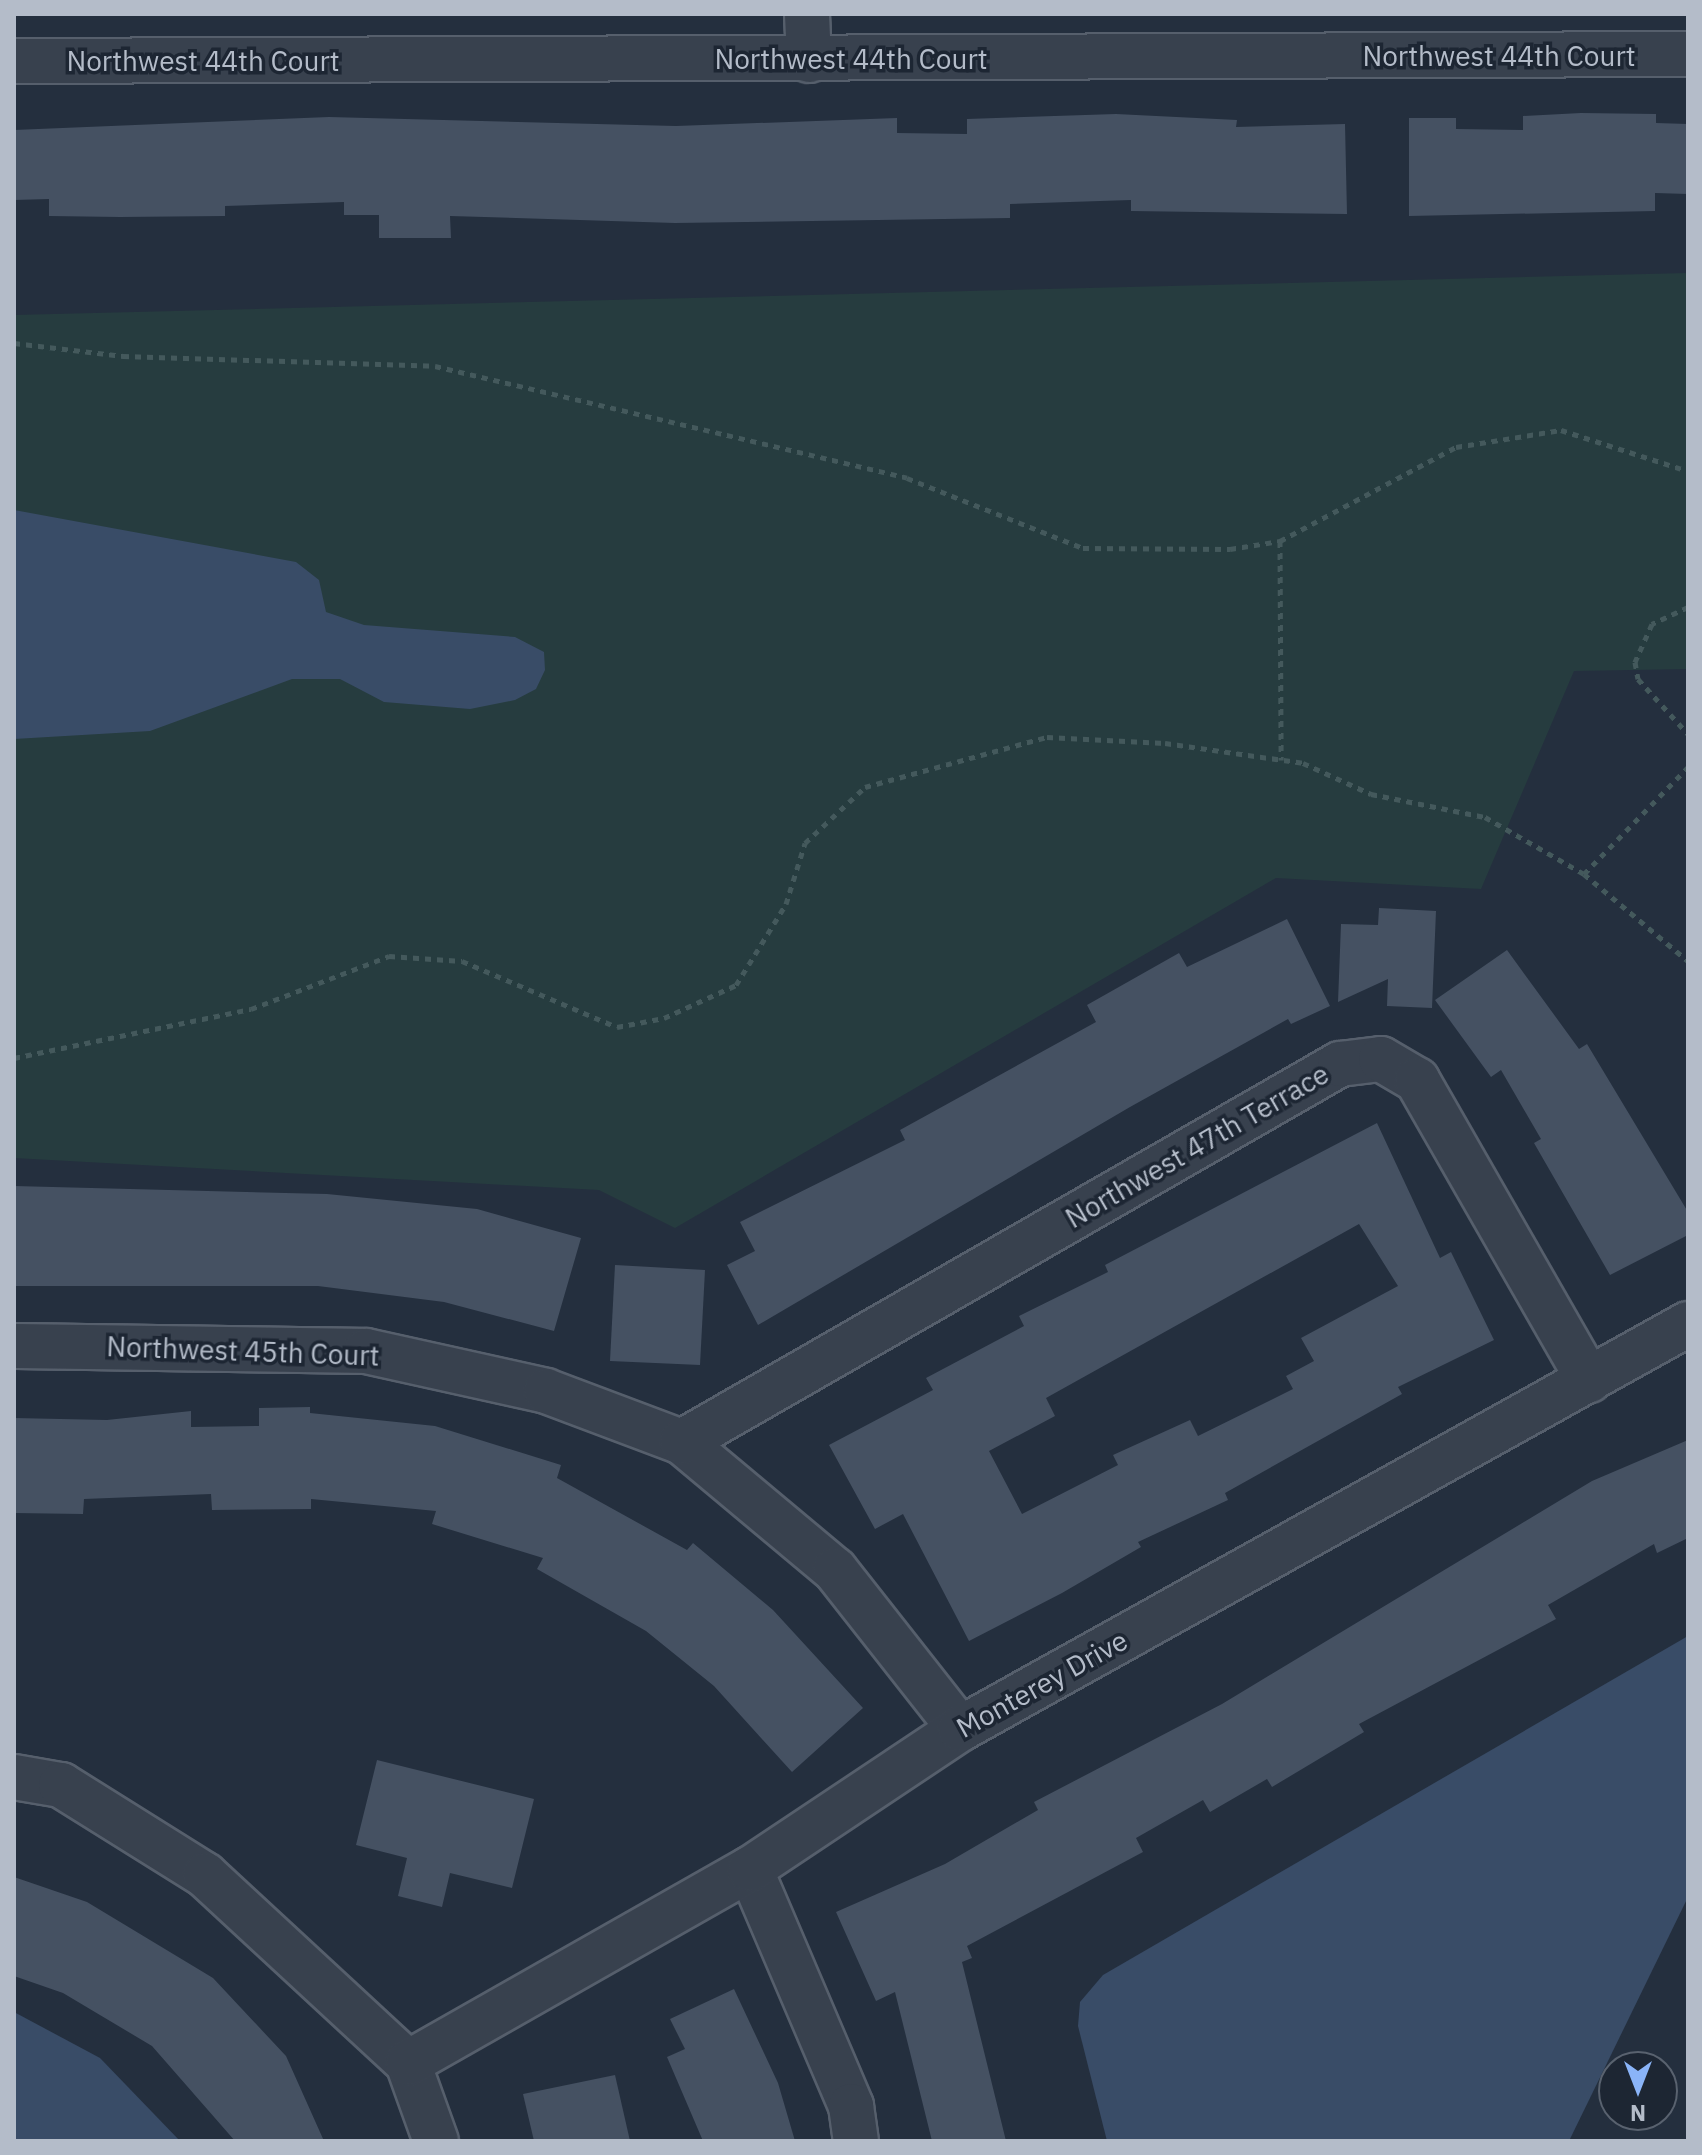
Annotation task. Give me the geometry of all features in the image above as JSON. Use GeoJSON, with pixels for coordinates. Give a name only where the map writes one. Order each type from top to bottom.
{"type":"FeatureCollection","features":[{"type":"Feature","properties":{"kind":"street"},"geometry":{"type":"LineString","coordinates":[[807,14],[809,60]]}},
{"type":"Feature","properties":{"kind":"street","name":"Northwest 44th Court"},"geometry":{"type":"LineString","coordinates":[[14,61],[1688,54]]}},
{"type":"Feature","properties":{"kind":"street","name":"Northwest 47th Terrace"},"geometry":{"type":"LineString","coordinates":[[682,1442],[1340,1064],[1381,1059],[1417,1080],[1589,1380]]}},
{"type":"Feature","properties":{"kind":"street","name":"Monterey Drive"},"geometry":{"type":"LineString","coordinates":[[408,2063],[750,1869],[960,1729],[1688,1324]]}},
{"type":"Feature","properties":{"kind":"street","name":"Northwest 45th Court"},"geometry":{"type":"LineString","coordinates":[[14,1346],[366,1351],[546,1391],[682,1442],[835,1570],[960,1729]]}},
{"type":"Feature","properties":{"kind":"street"},"geometry":{"type":"LineString","coordinates":[[14,1777],[61,1785],[205,1875],[408,2063],[436,2141]]}},
{"type":"Feature","properties":{"kind":"street"},"geometry":{"type":"LineString","coordinates":[[750,1869],[851,2106],[856,2141]]}},
{"type":"Feature","properties":{"kind":"path"},"geometry":{"type":"LineString","coordinates":[[14,343],[123,356],[435,366],[907,478],[1083,548],[1230,549],[1280,541],[1456,447],[1561,430],[1688,471]]}},
{"type":"Feature","properties":{"kind":"path"},"geometry":{"type":"LineString","coordinates":[[1280,541],[1281,760]]}},
{"type":"Feature","properties":{"kind":"path"},"geometry":{"type":"LineString","coordinates":[[1688,607],[1652,624],[1635,662],[1638,679],[1688,734]]}},
{"type":"Feature","properties":{"kind":"path"},"geometry":{"type":"LineString","coordinates":[[14,1058],[251,1009],[389,956],[462,961],[617,1027],[664,1018],[736,985],[786,904],[805,843],[865,787],[1047,737],[1281,760],[1371,794],[1485,817],[1584,874],[1688,961]]}},
{"type":"Feature","properties":{"kind":"path"},"geometry":{"type":"LineString","coordinates":[[1584,874],[1688,767]]}},
{"type":"Feature","properties":{"kind":"green space"},"geometry":{"type":"Polygon","coordinates":[[[1688,273],[1688,669],[1574,671],[1481,889],[1276,878],[675,1228],[599,1190],[14,1158],[14,315],[1688,273]]]}},
{"type":"Feature","properties":{"kind":"water"},"geometry":{"type":"Polygon","coordinates":[[[14,510],[296,562],[319,580],[326,612],[364,625],[515,637],[544,652],[545,670],[536,689],[515,700],[470,709],[384,702],[340,679],[292,679],[150,731],[14,739],[14,510]]]}},
{"type":"Feature","properties":{"kind":"water"},"geometry":{"type":"Polygon","coordinates":[[[1688,1636],[1688,1897],[1613,2051],[1598,2051],[1598,2082],[1569,2141],[1107,2141],[1078,2026],[1080,2002],[1103,1975],[1688,1636]]]}},
{"type":"Feature","properties":{"kind":"water"},"geometry":{"type":"Polygon","coordinates":[[[14,2012],[100,2058],[180,2141],[14,2141],[14,2012]]]}},
{"type":"Feature","properties":{"kind":"building"},"geometry":{"type":"Polygon","coordinates":[[[1116,114],[1237,120],[1236,127],[1345,124],[1347,214],[1131,211],[1131,200],[1010,204],[1010,218],[675,223],[450,216],[451,238],[379,238],[379,215],[344,215],[344,202],[225,206],[225,216],[120,217],[49,216],[49,199],[14,200],[14,130],[329,117],[676,126],[897,118],[897,133],[967,134],[967,119],[1116,114]]]}},
{"type":"Feature","properties":{"kind":"building"},"geometry":{"type":"Polygon","coordinates":[[[1656,114],[1656,123],[1688,124],[1688,194],[1655,193],[1655,211],[1409,216],[1409,118],[1456,118],[1456,129],[1523,130],[1523,116],[1656,114]]]}},
{"type":"Feature","properties":{"kind":"building"},"geometry":{"type":"Polygon","coordinates":[[[1379,908],[1436,911],[1432,1008],[1387,1006],[1388,979],[1338,1002],[1341,924],[1378,925],[1379,908]]]}},
{"type":"Feature","properties":{"kind":"building"},"geometry":{"type":"Polygon","coordinates":[[[1287,919],[1330,1006],[1291,1024],[1288,1019],[1130,1107],[758,1325],[727,1265],[755,1251],[740,1222],[905,1140],[900,1130],[1096,1022],[1087,1005],[1179,953],[1187,967],[1287,919]]]}},
{"type":"Feature","properties":{"kind":"building"},"geometry":{"type":"Polygon","coordinates":[[[1507,950],[1579,1049],[1587,1044],[1688,1212],[1688,1235],[1610,1275],[1534,1143],[1541,1139],[1501,1070],[1491,1077],[1435,1000],[1507,950]]]}},
{"type":"Feature","properties":{"kind":"building"},"geometry":{"type":"Polygon","coordinates":[[[1377,1123],[1440,1258],[1451,1252],[1494,1340],[1398,1387],[1402,1394],[1225,1493],[1228,1500],[1138,1542],[1141,1547],[1062,1593],[969,1641],[903,1514],[875,1529],[829,1445],[933,1390],[926,1378],[1024,1326],[1019,1316],[1108,1272],[1105,1265],[1377,1123]],[[1359,1224],[1046,1398],[1055,1416],[989,1451],[1022,1514],[1118,1465],[1113,1455],[1190,1420],[1198,1436],[1293,1389],[1286,1376],[1314,1361],[1301,1338],[1398,1286],[1359,1224]]]}},
{"type":"Feature","properties":{"kind":"building"},"geometry":{"type":"Polygon","coordinates":[[[14,1186],[327,1194],[477,1209],[581,1238],[554,1331],[444,1302],[318,1286],[14,1286],[14,1186]]]}},
{"type":"Feature","properties":{"kind":"building"},"geometry":{"type":"Polygon","coordinates":[[[615,1265],[705,1270],[700,1365],[610,1361],[615,1265]]]}},
{"type":"Feature","properties":{"kind":"building"},"geometry":{"type":"Polygon","coordinates":[[[310,1407],[310,1413],[435,1426],[561,1465],[557,1478],[687,1550],[693,1543],[773,1610],[863,1708],[792,1772],[714,1686],[646,1631],[537,1569],[543,1558],[432,1524],[436,1511],[311,1499],[311,1509],[212,1510],[211,1494],[84,1499],[83,1514],[14,1513],[14,1418],[107,1420],[191,1411],[191,1427],[259,1426],[259,1408],[310,1407]]]}},
{"type":"Feature","properties":{"kind":"building"},"geometry":{"type":"Polygon","coordinates":[[[1688,1440],[1688,1538],[1657,1553],[1654,1544],[1548,1605],[1556,1619],[1359,1724],[1364,1732],[1272,1787],[1267,1779],[1210,1812],[1203,1800],[1136,1838],[1143,1852],[967,1946],[972,1958],[962,1962],[1006,2141],[932,2141],[895,1992],[876,2001],[836,1912],[945,1864],[1038,1810],[1034,1802],[1222,1704],[1592,1481],[1688,1440]]]}},
{"type":"Feature","properties":{"kind":"building"},"geometry":{"type":"Polygon","coordinates":[[[377,1760],[534,1799],[512,1888],[450,1873],[442,1907],[398,1896],[407,1858],[356,1845],[377,1760]]]}},
{"type":"Feature","properties":{"kind":"building"},"geometry":{"type":"Polygon","coordinates":[[[14,1877],[87,1902],[213,1978],[286,2056],[324,2141],[235,2141],[152,2046],[63,1993],[14,1976],[14,1877]]]}},
{"type":"Feature","properties":{"kind":"building"},"geometry":{"type":"Polygon","coordinates":[[[734,1989],[778,2083],[795,2141],[703,2141],[667,2057],[685,2049],[670,2019],[734,1989]]]}},
{"type":"Feature","properties":{"kind":"building"},"geometry":{"type":"Polygon","coordinates":[[[615,2075],[630,2141],[534,2141],[523,2094],[615,2075]]]}}]}
